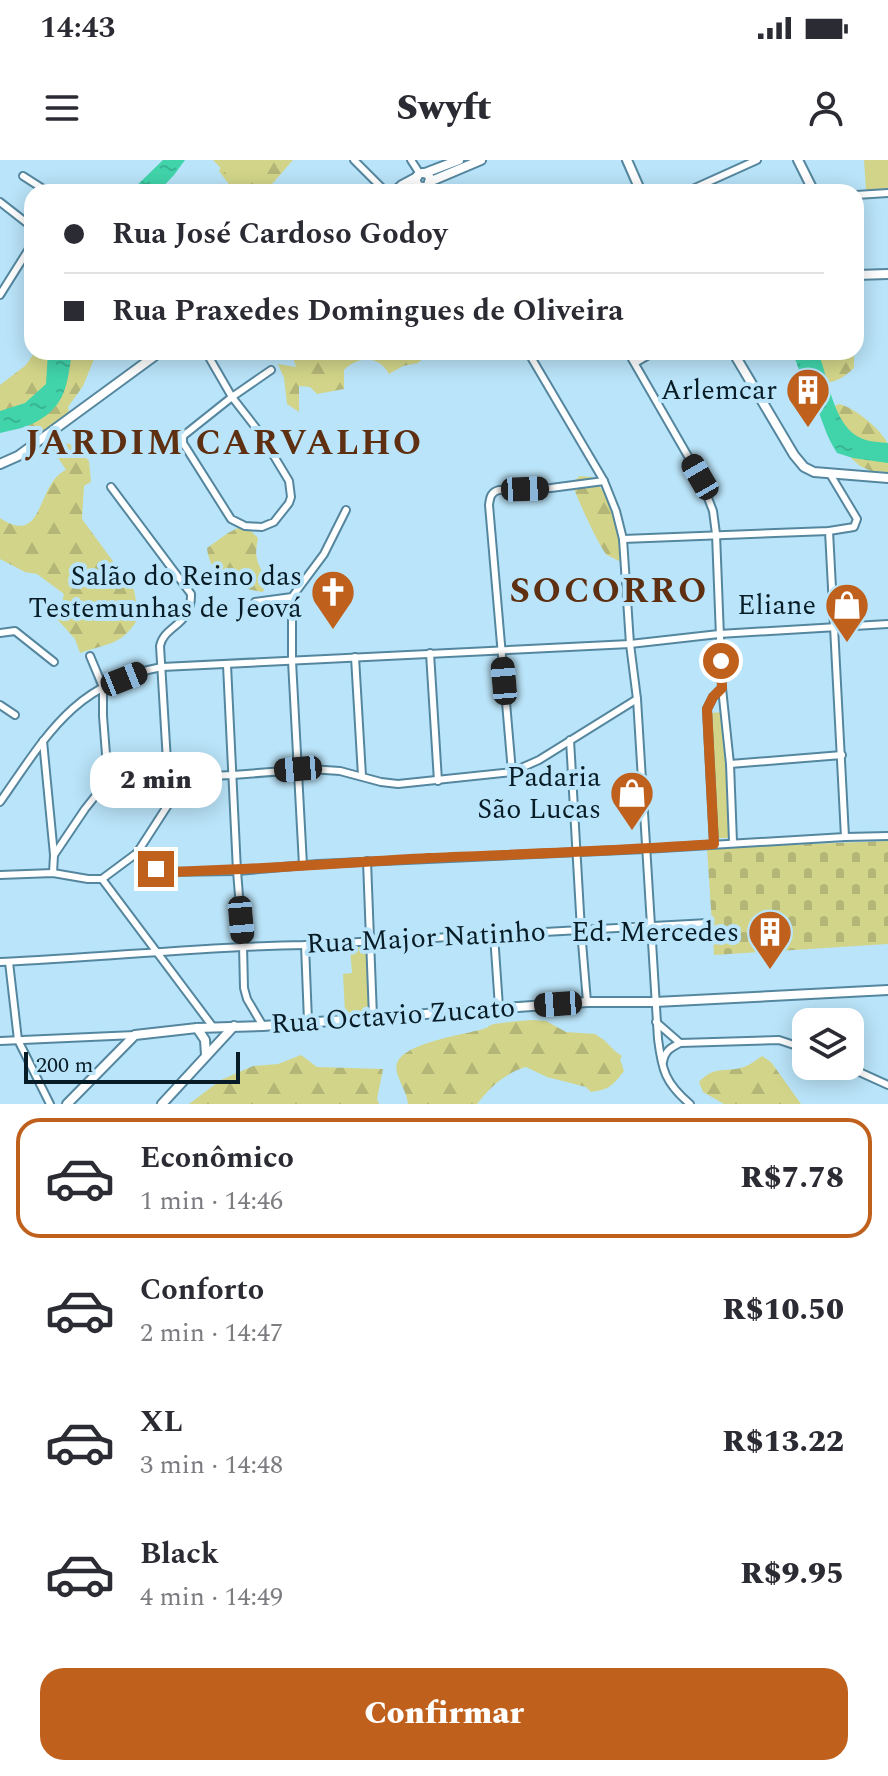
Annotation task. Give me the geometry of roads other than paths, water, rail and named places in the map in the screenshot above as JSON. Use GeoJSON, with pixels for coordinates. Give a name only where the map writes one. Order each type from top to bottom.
{"type":"FeatureCollection","features":[{"type":"Feature","properties":{"kind":"street"},"geometry":{"type":"LineString","coordinates":[[354,160],[378,184]]}},
{"type":"Feature","properties":{"kind":"street"},"geometry":{"type":"LineString","coordinates":[[411,160],[424,181]]}},
{"type":"Feature","properties":{"kind":"street"},"geometry":{"type":"LineString","coordinates":[[424,181],[459,160]]}},
{"type":"Feature","properties":{"kind":"street"},"geometry":{"type":"LineString","coordinates":[[424,181],[481,160]]}},
{"type":"Feature","properties":{"kind":"street"},"geometry":{"type":"LineString","coordinates":[[627,160],[638,184]]}},
{"type":"Feature","properties":{"kind":"street"},"geometry":{"type":"LineString","coordinates":[[704,184],[757,160]]}},
{"type":"Feature","properties":{"kind":"street"},"geometry":{"type":"LineString","coordinates":[[798,160],[810,184]]}},
{"type":"Feature","properties":{"kind":"street"},"geometry":{"type":"LineString","coordinates":[[23,176],[36,184]]}},
{"type":"Feature","properties":{"kind":"street"},"geometry":{"type":"LineString","coordinates":[[864,194],[888,193]]}},
{"type":"Feature","properties":{"kind":"street"},"geometry":{"type":"LineString","coordinates":[[0,202],[24,221]]}},
{"type":"Feature","properties":{"kind":"street"},"geometry":{"type":"LineString","coordinates":[[0,295],[24,257]]}},
{"type":"Feature","properties":{"kind":"street"},"geometry":{"type":"LineString","coordinates":[[864,275],[888,274]]}},
{"type":"Feature","properties":{"kind":"street"},"geometry":{"type":"LineString","coordinates":[[0,464],[18,456],[149,360]]}},
{"type":"Feature","properties":{"kind":"street"},"geometry":{"type":"LineString","coordinates":[[211,360],[232,397],[260,433],[289,481],[289,503],[274,522],[262,527],[245,526],[231,519],[183,443],[183,436],[232,397],[271,370]]}},
{"type":"Feature","properties":{"kind":"street"},"geometry":{"type":"LineString","coordinates":[[533,360],[604,481],[623,539],[637,699],[656,1022],[662,1070],[675,1091],[690,1104]]}},
{"type":"Feature","properties":{"kind":"street"},"geometry":{"type":"LineString","coordinates":[[633,360],[700,477],[713,511],[733,842]]}},
{"type":"Feature","properties":{"kind":"street"},"geometry":{"type":"LineString","coordinates":[[635,363],[640,360]]}},
{"type":"Feature","properties":{"kind":"street"},"geometry":{"type":"LineString","coordinates":[[738,360],[804,467],[814,472],[888,478]]}},
{"type":"Feature","properties":{"kind":"street"},"geometry":{"type":"LineString","coordinates":[[623,539],[829,531],[854,527],[857,519],[830,474]]}},
{"type":"Feature","properties":{"kind":"street"},"geometry":{"type":"LineString","coordinates":[[512,772],[490,496],[499,490],[551,488],[604,481]]}},
{"type":"Feature","properties":{"kind":"street"},"geometry":{"type":"LineString","coordinates":[[111,487],[191,594],[191,606],[185,617],[161,639],[168,778]]}},
{"type":"Feature","properties":{"kind":"street"},"geometry":{"type":"LineString","coordinates":[[303,865],[292,661],[292,597],[324,554],[346,510]]}},
{"type":"Feature","properties":{"kind":"street"},"geometry":{"type":"LineString","coordinates":[[829,531],[845,837]]}},
{"type":"Feature","properties":{"kind":"street"},"geometry":{"type":"LineString","coordinates":[[255,602],[292,597]]}},
{"type":"Feature","properties":{"kind":"street"},"geometry":{"type":"LineString","coordinates":[[1,797],[71,709],[103,687],[145,670],[630,644],[719,634],[888,624]]}},
{"type":"Feature","properties":{"kind":"street"},"geometry":{"type":"LineString","coordinates":[[0,633],[15,631],[54,662]]}},
{"type":"Feature","properties":{"kind":"street"},"geometry":{"type":"LineString","coordinates":[[430,653],[438,781]]}},
{"type":"Feature","properties":{"kind":"street"},"geometry":{"type":"LineString","coordinates":[[54,855],[108,780],[103,687],[90,656]]}},
{"type":"Feature","properties":{"kind":"street"},"geometry":{"type":"LineString","coordinates":[[355,657],[362,776]]}},
{"type":"Feature","properties":{"kind":"street"},"geometry":{"type":"LineString","coordinates":[[227,665],[244,988],[263,1026]]}},
{"type":"Feature","properties":{"kind":"street"},"geometry":{"type":"LineString","coordinates":[[714,844],[707,709],[713,697],[723,692]]}},
{"type":"Feature","properties":{"kind":"street"},"geometry":{"type":"LineString","coordinates":[[108,780],[298,769],[340,771],[398,784],[512,772],[539,760],[637,699]]}},
{"type":"Feature","properties":{"kind":"street"},"geometry":{"type":"LineString","coordinates":[[0,705],[15,715]]}},
{"type":"Feature","properties":{"kind":"street"},"geometry":{"type":"LineString","coordinates":[[570,740],[587,1002]]}},
{"type":"Feature","properties":{"kind":"street"},"geometry":{"type":"LineString","coordinates":[[43,741],[53,873]]}},
{"type":"Feature","properties":{"kind":"street"},"geometry":{"type":"LineString","coordinates":[[730,764],[842,755]]}},
{"type":"Feature","properties":{"kind":"street"},"geometry":{"type":"LineString","coordinates":[[0,875],[53,873],[102,879],[137,853],[186,777]]}},
{"type":"Feature","properties":{"kind":"street"},"geometry":{"type":"LineString","coordinates":[[137,853],[156,869],[166,872],[237,871],[367,861],[888,836]]}},
{"type":"Feature","properties":{"kind":"street"},"geometry":{"type":"LineString","coordinates":[[367,861],[373,1017]]}},
{"type":"Feature","properties":{"kind":"street"},"geometry":{"type":"LineString","coordinates":[[102,879],[213,1027]]}},
{"type":"Feature","properties":{"kind":"street","name":"Rua Major Natinho"},"geometry":{"type":"LineString","coordinates":[[0,962],[243,945],[305,945],[708,923]]}},
{"type":"Feature","properties":{"kind":"street"},"geometry":{"type":"LineString","coordinates":[[494,935],[499,1007]]}},
{"type":"Feature","properties":{"kind":"street"},"geometry":{"type":"LineString","coordinates":[[305,945],[308,1021]]}},
{"type":"Feature","properties":{"kind":"street"},"geometry":{"type":"LineString","coordinates":[[9,962],[18,1040],[50,1104]]}},
{"type":"Feature","properties":{"kind":"street","name":"Rua Octavio Zucato"},"geometry":{"type":"LineString","coordinates":[[135,1035],[499,1007],[888,990]]}},
{"type":"Feature","properties":{"kind":"street"},"geometry":{"type":"LineString","coordinates":[[656,1022],[680,1043]]}},
{"type":"Feature","properties":{"kind":"street"},"geometry":{"type":"LineString","coordinates":[[162,1104],[234,1026]]}},
{"type":"Feature","properties":{"kind":"street"},"geometry":{"type":"LineString","coordinates":[[197,1028],[205,1040],[206,1056]]}},
{"type":"Feature","properties":{"kind":"street"},"geometry":{"type":"LineString","coordinates":[[0,1041],[135,1035]]}},
{"type":"Feature","properties":{"kind":"street"},"geometry":{"type":"LineString","coordinates":[[67,1104],[135,1035]]}},
{"type":"Feature","properties":{"kind":"street"},"geometry":{"type":"LineString","coordinates":[[662,1070],[666,1053],[680,1043],[779,1040],[792,1044]]}},
{"type":"Feature","properties":{"kind":"street"},"geometry":{"type":"LineString","coordinates":[[864,1074],[888,1085]]}},
{"type":"Feature","properties":{"kind":"water"},"geometry":{"type":"Polygon","coordinates":[[[163,160],[185,160],[166,184],[138,184],[163,160]]]}},
{"type":"Feature","properties":{"kind":"water"},"geometry":{"type":"Polygon","coordinates":[[[48,360],[71,360],[64,392],[54,408],[36,422],[0,433],[0,411],[25,403],[46,384],[48,360]]]}},
{"type":"Feature","properties":{"kind":"water"},"geometry":{"type":"Polygon","coordinates":[[[796,360],[820,360],[833,402],[845,425],[863,439],[888,443],[888,463],[837,453],[796,360]]]}},
{"type":"Feature","properties":{"kind":"place","name":"Arlemcar"},"geometry":{"type":"Point","coordinates":[808,429]}},
{"type":"Feature","properties":{"kind":"place","name":"Salão do Reino das Testemunhas de Jeová"},"geometry":{"type":"Point","coordinates":[333,631]}},
{"type":"Feature","properties":{"kind":"place","name":"Eliane"},"geometry":{"type":"Point","coordinates":[847,644]}},
{"type":"Feature","properties":{"kind":"place","name":"Padaria São Lucas"},"geometry":{"type":"Point","coordinates":[632,832]}},
{"type":"Feature","properties":{"kind":"place","name":"Ed. Mercedes"},"geometry":{"type":"Point","coordinates":[770,971]}},
{"type":"Feature","properties":{"kind":"district","name":"JARDIM CARVALHO"},"geometry":{"type":"Point","coordinates":[224,443]}},
{"type":"Feature","properties":{"kind":"district","name":"SOCORRO"},"geometry":{"type":"Point","coordinates":[609,591]}}]}
